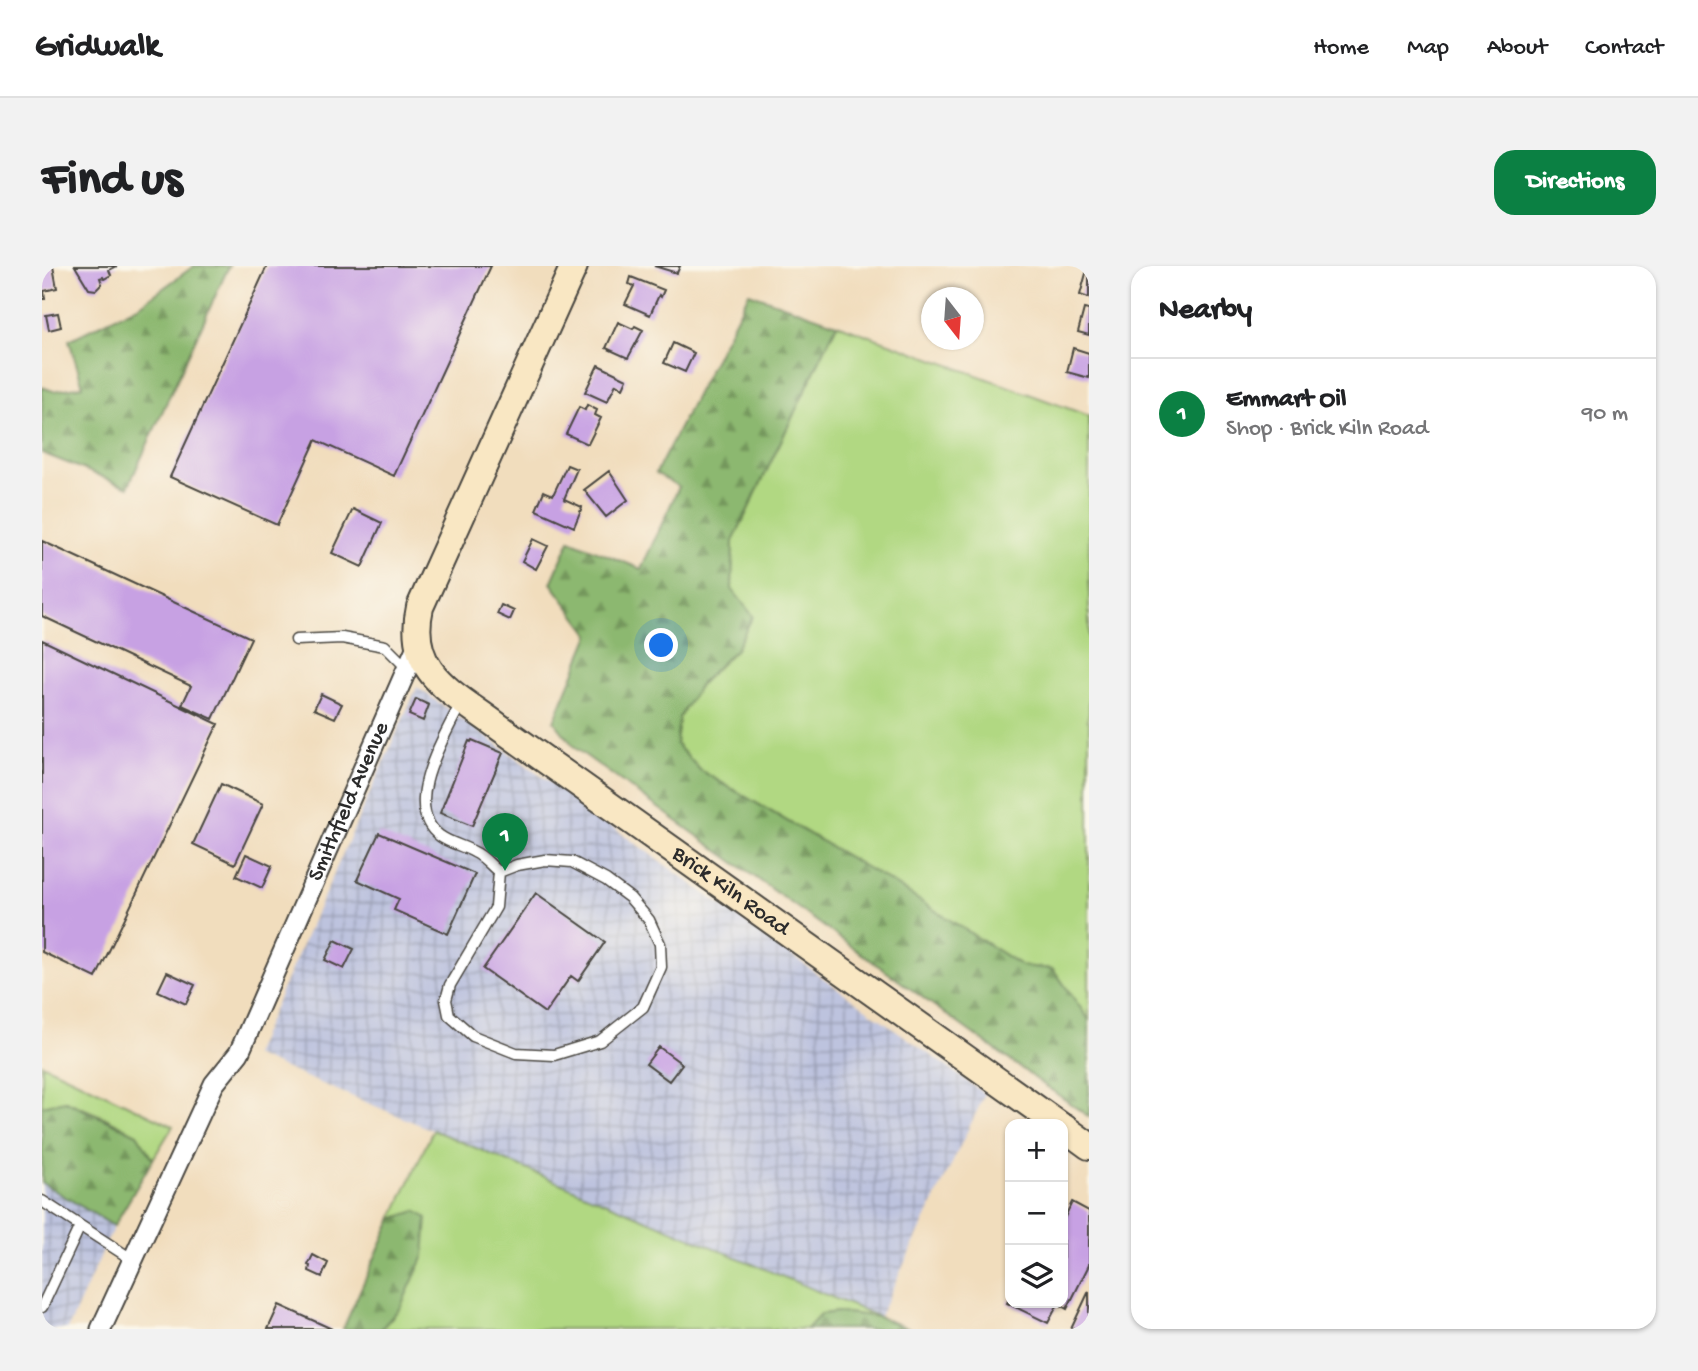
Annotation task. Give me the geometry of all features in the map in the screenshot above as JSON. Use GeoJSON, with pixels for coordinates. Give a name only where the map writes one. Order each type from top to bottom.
{"type":"FeatureCollection","features":[{"type":"Feature","properties":{"kind":"street","name":"Smithfield Avenue"},"geometry":{"type":"LineString","coordinates":[[101,1329],[214,1084],[239,1053],[412,657],[420,607],[573,266]]}},
{"type":"Feature","properties":{"kind":"street","name":"Brick Kiln Road"},"geometry":{"type":"LineString","coordinates":[[412,657],[425,665],[436,679],[463,700],[1051,1119]]}},
{"type":"Feature","properties":{"kind":"street"},"geometry":{"type":"LineString","coordinates":[[1068,1131],[1089,1146]]}},
{"type":"Feature","properties":{"kind":"lane"},"geometry":{"type":"LineString","coordinates":[[296,640],[342,638],[385,646],[412,657]]}},
{"type":"Feature","properties":{"kind":"lane"},"geometry":{"type":"LineString","coordinates":[[463,700],[429,770],[423,801],[428,823],[440,836],[478,853],[499,873]]}},
{"type":"Feature","properties":{"kind":"lane"},"geometry":{"type":"LineString","coordinates":[[545,860],[572,862],[606,880],[630,898],[649,920],[660,944],[661,967],[643,1007],[600,1041],[554,1055],[516,1053],[505,1049],[473,1036],[449,1015],[446,1000],[450,985],[496,906],[499,873],[517,865],[545,860]]}},
{"type":"Feature","properties":{"kind":"lane"},"geometry":{"type":"LineString","coordinates":[[42,1201],[133,1260]]}},
{"type":"Feature","properties":{"kind":"lane"},"geometry":{"type":"LineString","coordinates":[[42,1307],[80,1226]]}},
{"type":"Feature","properties":{"kind":"shaded area"},"geometry":{"type":"Polygon","coordinates":[[[417,687],[985,1094],[879,1317],[253,1055],[417,687]]]}},
{"type":"Feature","properties":{"kind":"shaded area"},"geometry":{"type":"Polygon","coordinates":[[[42,1183],[114,1226],[68,1329],[42,1329],[42,1183]]]}},
{"type":"Feature","properties":{"kind":"green space"},"geometry":{"type":"Polygon","coordinates":[[[194,266],[229,266],[128,487],[42,453],[42,387],[53,391],[83,386],[69,340],[140,305],[194,266]]]}},
{"type":"Feature","properties":{"kind":"green space"},"geometry":{"type":"Polygon","coordinates":[[[749,293],[837,324],[733,541],[732,589],[753,616],[736,649],[701,683],[679,718],[676,744],[700,770],[884,878],[1022,966],[1053,969],[1089,1020],[1089,1117],[575,748],[554,721],[590,635],[551,583],[570,540],[641,569],[679,487],[656,473],[749,293]]]}},
{"type":"Feature","properties":{"kind":"green space"},"geometry":{"type":"Polygon","coordinates":[[[837,324],[1089,416],[1089,1020],[1053,969],[1022,966],[884,878],[700,770],[676,744],[679,718],[701,683],[736,649],[732,589],[733,541],[837,324]]]}},
{"type":"Feature","properties":{"kind":"green space"},"geometry":{"type":"Polygon","coordinates":[[[42,1064],[173,1126],[153,1159],[137,1134],[104,1117],[66,1101],[42,1106],[42,1064]]]}},
{"type":"Feature","properties":{"kind":"green space"},"geometry":{"type":"Polygon","coordinates":[[[65,1101],[137,1134],[153,1159],[114,1226],[42,1183],[42,1106],[65,1101]]]}},
{"type":"Feature","properties":{"kind":"green space"},"geometry":{"type":"Polygon","coordinates":[[[433,1130],[879,1317],[838,1312],[821,1314],[807,1329],[381,1329],[400,1308],[416,1211],[392,1219],[433,1130]]]}},
{"type":"Feature","properties":{"kind":"green space"},"geometry":{"type":"Polygon","coordinates":[[[416,1211],[427,1218],[424,1256],[400,1308],[381,1329],[343,1329],[392,1219],[416,1211]]]}},
{"type":"Feature","properties":{"kind":"green space"},"geometry":{"type":"Polygon","coordinates":[[[838,1312],[879,1317],[910,1329],[807,1329],[821,1314],[838,1312]]]}},
{"type":"Feature","properties":{"kind":"building"},"geometry":{"type":"Polygon","coordinates":[[[42,266],[53,266],[57,288],[44,291],[45,299],[42,299],[42,266]]]}},
{"type":"Feature","properties":{"kind":"building"},"geometry":{"type":"Polygon","coordinates":[[[75,266],[117,266],[109,270],[111,275],[100,278],[102,284],[96,290],[89,289],[75,266]]]}},
{"type":"Feature","properties":{"kind":"building"},"geometry":{"type":"Polygon","coordinates":[[[267,266],[491,266],[394,476],[316,440],[277,525],[170,477],[267,266]]]}},
{"type":"Feature","properties":{"kind":"building"},"geometry":{"type":"Polygon","coordinates":[[[654,266],[680,266],[677,273],[654,266]]]}},
{"type":"Feature","properties":{"kind":"building"},"geometry":{"type":"Polygon","coordinates":[[[1087,270],[1089,271],[1089,298],[1080,295],[1087,270]]]}},
{"type":"Feature","properties":{"kind":"building"},"geometry":{"type":"Polygon","coordinates":[[[631,277],[664,290],[650,315],[625,304],[634,286],[629,284],[631,277]]]}},
{"type":"Feature","properties":{"kind":"building"},"geometry":{"type":"Polygon","coordinates":[[[1084,309],[1089,310],[1089,335],[1078,332],[1084,309]]]}},
{"type":"Feature","properties":{"kind":"building"},"geometry":{"type":"Polygon","coordinates":[[[58,313],[61,327],[49,330],[46,315],[58,313]]]}},
{"type":"Feature","properties":{"kind":"building"},"geometry":{"type":"Polygon","coordinates":[[[618,322],[643,330],[628,358],[606,348],[618,322]]]}},
{"type":"Feature","properties":{"kind":"building"},"geometry":{"type":"Polygon","coordinates":[[[673,343],[694,353],[685,372],[664,363],[673,343]]]}},
{"type":"Feature","properties":{"kind":"building"},"geometry":{"type":"Polygon","coordinates":[[[1073,348],[1089,353],[1089,378],[1067,372],[1073,348]]]}},
{"type":"Feature","properties":{"kind":"building"},"geometry":{"type":"Polygon","coordinates":[[[598,365],[627,379],[623,388],[616,384],[607,402],[585,392],[598,365]]]}},
{"type":"Feature","properties":{"kind":"building"},"geometry":{"type":"Polygon","coordinates":[[[587,405],[597,410],[595,415],[601,418],[588,444],[566,434],[579,407],[585,410],[587,405]]]}},
{"type":"Feature","properties":{"kind":"building"},"geometry":{"type":"Polygon","coordinates":[[[567,465],[577,469],[564,499],[582,507],[574,527],[536,510],[544,491],[553,495],[567,465]]]}},
{"type":"Feature","properties":{"kind":"building"},"geometry":{"type":"Polygon","coordinates":[[[609,471],[628,500],[606,517],[584,490],[609,471]]]}},
{"type":"Feature","properties":{"kind":"building"},"geometry":{"type":"Polygon","coordinates":[[[353,509],[382,523],[362,567],[332,553],[353,509]]]}},
{"type":"Feature","properties":{"kind":"building"},"geometry":{"type":"Polygon","coordinates":[[[533,539],[548,546],[536,569],[522,561],[533,539]]]}},
{"type":"Feature","properties":{"kind":"building"},"geometry":{"type":"Polygon","coordinates":[[[42,541],[251,638],[213,719],[182,705],[191,686],[42,616],[42,541]]]}},
{"type":"Feature","properties":{"kind":"building"},"geometry":{"type":"Polygon","coordinates":[[[501,605],[514,611],[510,620],[497,614],[501,605]]]}},
{"type":"Feature","properties":{"kind":"building"},"geometry":{"type":"Polygon","coordinates":[[[42,640],[218,724],[96,978],[42,952],[42,640]]]}},
{"type":"Feature","properties":{"kind":"building"},"geometry":{"type":"Polygon","coordinates":[[[321,694],[342,704],[335,718],[314,709],[321,694]]]}},
{"type":"Feature","properties":{"kind":"building"},"geometry":{"type":"Polygon","coordinates":[[[416,699],[429,705],[423,721],[409,715],[416,699]]]}},
{"type":"Feature","properties":{"kind":"building"},"geometry":{"type":"Polygon","coordinates":[[[469,741],[503,753],[472,826],[440,813],[469,741]]]}},
{"type":"Feature","properties":{"kind":"building"},"geometry":{"type":"Polygon","coordinates":[[[221,784],[263,804],[235,864],[193,844],[221,784]]]}},
{"type":"Feature","properties":{"kind":"building"},"geometry":{"type":"Polygon","coordinates":[[[379,833],[475,874],[448,934],[394,910],[399,899],[357,880],[379,833]]]}},
{"type":"Feature","properties":{"kind":"building"},"geometry":{"type":"Polygon","coordinates":[[[246,854],[272,866],[262,888],[236,876],[246,854]]]}},
{"type":"Feature","properties":{"kind":"building"},"geometry":{"type":"Polygon","coordinates":[[[536,893],[605,942],[578,981],[571,976],[545,1013],[483,969],[536,893]]]}},
{"type":"Feature","properties":{"kind":"building"},"geometry":{"type":"Polygon","coordinates":[[[335,940],[354,949],[344,969],[325,960],[335,940]]]}},
{"type":"Feature","properties":{"kind":"building"},"geometry":{"type":"Polygon","coordinates":[[[167,972],[195,985],[186,1004],[158,991],[167,972]]]}},
{"type":"Feature","properties":{"kind":"building"},"geometry":{"type":"Polygon","coordinates":[[[659,1047],[682,1064],[669,1081],[646,1064],[659,1047]]]}},
{"type":"Feature","properties":{"kind":"building"},"geometry":{"type":"Polygon","coordinates":[[[1072,1202],[1089,1211],[1089,1265],[1068,1307],[1068,1245],[1068,1210],[1072,1202]]]}},
{"type":"Feature","properties":{"kind":"building"},"geometry":{"type":"Polygon","coordinates":[[[313,1255],[328,1263],[322,1277],[309,1271],[308,1265],[313,1255]]]}},
{"type":"Feature","properties":{"kind":"building"},"geometry":{"type":"Polygon","coordinates":[[[1089,1291],[1089,1329],[1071,1329],[1089,1291]]]}},
{"type":"Feature","properties":{"kind":"building"},"geometry":{"type":"Polygon","coordinates":[[[279,1305],[332,1329],[268,1329],[279,1305]]]}},
{"type":"Feature","properties":{"kind":"building"},"geometry":{"type":"Polygon","coordinates":[[[1017,1308],[1056,1308],[1048,1323],[1017,1308]]]}},
{"type":"Feature","properties":{"kind":"place","name":"Emmart Oil"},"geometry":{"type":"Point","coordinates":[505,871]}}]}
